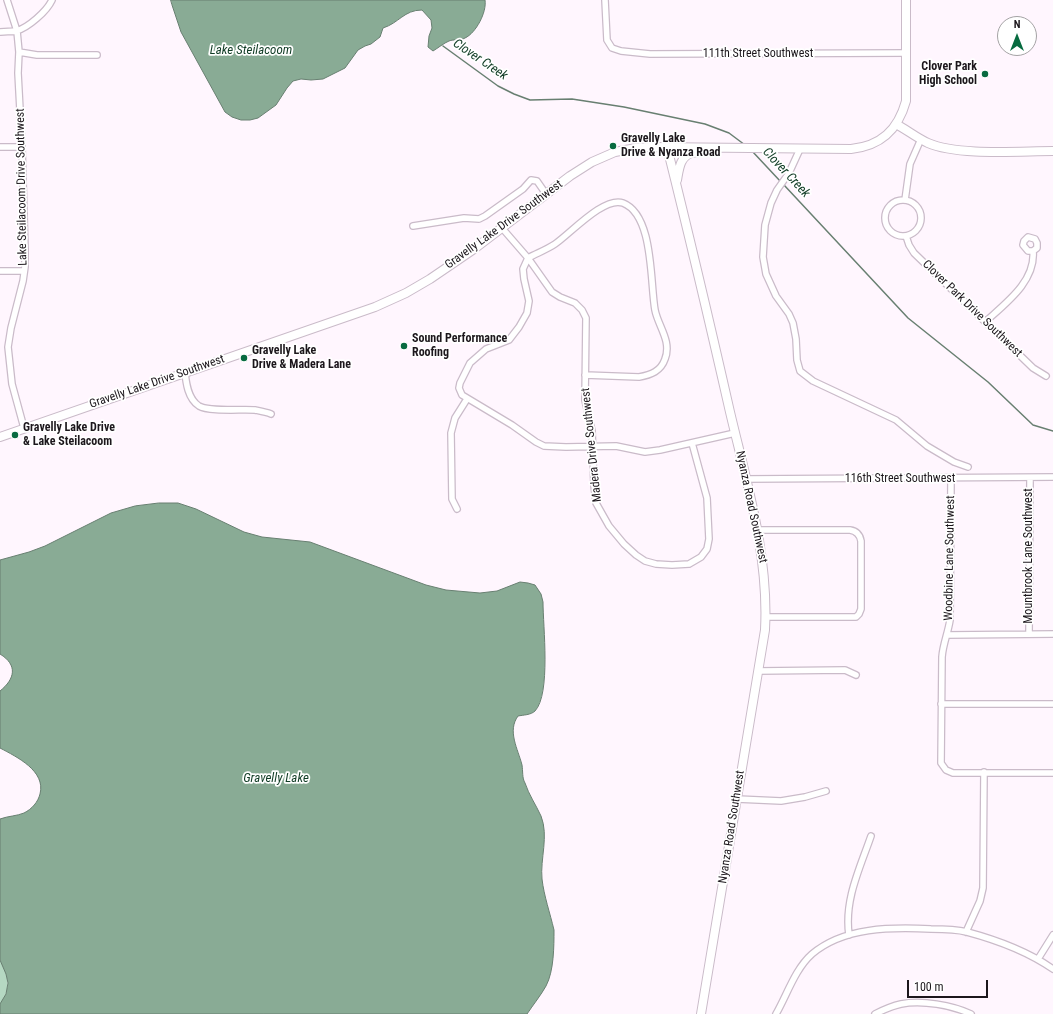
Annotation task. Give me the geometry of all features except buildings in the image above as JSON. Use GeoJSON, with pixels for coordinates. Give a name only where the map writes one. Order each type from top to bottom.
{"type":"FeatureCollection","features":[{"type":"Feature","properties":{"kind":"main road","name":"Gravelly Lake Drive Southwest"},"geometry":{"type":"LineString","coordinates":[[0,437],[375,307],[400,296],[430,279],[502,228],[570,176],[602,157],[615,152],[636,148],[667,147],[800,149],[863,148],[870,146],[883,138],[896,124],[901,116],[906,101],[906,0]]}},
{"type":"Feature","properties":{"kind":"main road"},"geometry":{"type":"LineString","coordinates":[[896,124],[920,139],[936,146],[956,150],[1053,151]]}},
{"type":"Feature","properties":{"kind":"main road","name":"Nyanza Road Southwest"},"geometry":{"type":"LineString","coordinates":[[667,147],[758,530],[764,576],[766,617],[701,1014]]}},
{"type":"Feature","properties":{"kind":"main road"},"geometry":{"type":"LineString","coordinates":[[677,184],[679,169],[684,156],[692,153],[727,147]]}},
{"type":"Feature","properties":{"kind":"street","name":"Lake Steilacoom Drive Southwest"},"geometry":{"type":"LineString","coordinates":[[7,0],[17,31],[19,52],[18,73],[25,249],[23,281],[10,328],[8,347],[12,384],[24,428]]}},
{"type":"Feature","properties":{"kind":"street"},"geometry":{"type":"LineString","coordinates":[[0,32],[17,31],[26,26],[43,13],[52,0]]}},
{"type":"Feature","properties":{"kind":"street","name":"111th Street Southwest"},"geometry":{"type":"LineString","coordinates":[[605,0],[607,40],[613,49],[622,51],[650,54],[906,53]]}},
{"type":"Feature","properties":{"kind":"street"},"geometry":{"type":"LineString","coordinates":[[19,52],[38,55],[97,55]]}},
{"type":"Feature","properties":{"kind":"street"},"geometry":{"type":"LineString","coordinates":[[905,200],[910,164],[920,139]]}},
{"type":"Feature","properties":{"kind":"street"},"geometry":{"type":"LineString","coordinates":[[0,147],[22,147]]}},
{"type":"Feature","properties":{"kind":"street"},"geometry":{"type":"LineString","coordinates":[[800,149],[784,180],[777,190],[772,203],[765,225],[763,248],[763,262],[766,274],[776,296],[789,314],[793,323],[796,339],[797,360],[800,371],[813,381],[896,420],[927,446],[954,462],[968,467]]}},
{"type":"Feature","properties":{"kind":"street"},"geometry":{"type":"LineString","coordinates":[[413,226],[464,218],[479,219],[523,189],[530,180],[537,181],[546,194]]}},
{"type":"Feature","properties":{"kind":"street"},"geometry":{"type":"LineString","coordinates":[[899,200],[911,202],[916,206],[921,216],[921,222],[918,228],[906,236],[897,236],[892,233],[885,223],[886,211],[894,202],[899,200]]}},
{"type":"Feature","properties":{"kind":"street","name":"Madera Drive Southwest"},"geometry":{"type":"LineString","coordinates":[[528,258],[554,244],[604,206],[615,202],[621,202],[631,208],[637,215],[644,232],[650,256],[655,312],[667,346],[666,358],[656,372],[639,377],[585,375]]}},
{"type":"Feature","properties":{"kind":"street","name":"Madera Drive Southwest"},"geometry":{"type":"LineString","coordinates":[[502,228],[528,258],[552,292],[560,297],[575,302],[582,310],[586,318],[586,404],[594,447],[594,485],[596,503],[609,526],[624,544],[642,559],[656,564],[681,565],[694,563],[705,552],[709,539],[708,503],[692,443]]}},
{"type":"Feature","properties":{"kind":"street","name":"Clover Park Drive Southwest"},"geometry":{"type":"LineString","coordinates":[[906,236],[914,253],[1033,368],[1046,376]]}},
{"type":"Feature","properties":{"kind":"street"},"geometry":{"type":"LineString","coordinates":[[985,322],[1003,306],[1028,277],[1032,265],[1033,251]]}},
{"type":"Feature","properties":{"kind":"street"},"geometry":{"type":"LineString","coordinates":[[528,258],[523,269],[529,301],[527,313],[509,340],[486,349],[468,366],[459,388],[462,395],[544,446],[566,448],[616,446],[645,452],[735,433]]}},
{"type":"Feature","properties":{"kind":"street"},"geometry":{"type":"LineString","coordinates":[[0,271],[24,271]]}},
{"type":"Feature","properties":{"kind":"street"},"geometry":{"type":"LineString","coordinates":[[185,372],[186,382],[190,393],[198,406],[209,408],[256,410],[271,414]]}},
{"type":"Feature","properties":{"kind":"street"},"geometry":{"type":"LineString","coordinates":[[457,509],[452,499],[451,433],[456,418],[467,399]]}},
{"type":"Feature","properties":{"kind":"street","name":"116th Street Southwest"},"geometry":{"type":"LineString","coordinates":[[746,480],[1030,478],[1053,476]]}},
{"type":"Feature","properties":{"kind":"street","name":"Woodbine Lane Southwest"},"geometry":{"type":"LineString","coordinates":[[951,478],[950,620],[942,657],[941,758],[943,767],[949,772],[984,772]]}},
{"type":"Feature","properties":{"kind":"street","name":"Mountbrook Lane Southwest"},"geometry":{"type":"LineString","coordinates":[[1029,634],[1030,478]]}},
{"type":"Feature","properties":{"kind":"street"},"geometry":{"type":"LineString","coordinates":[[758,530],[850,530],[859,534],[861,541],[861,609],[859,614],[853,618],[766,617]]}},
{"type":"Feature","properties":{"kind":"street"},"geometry":{"type":"LineString","coordinates":[[947,635],[1053,634]]}},
{"type":"Feature","properties":{"kind":"street"},"geometry":{"type":"LineString","coordinates":[[758,671],[845,670],[856,675]]}},
{"type":"Feature","properties":{"kind":"street"},"geometry":{"type":"LineString","coordinates":[[941,704],[1053,704]]}},
{"type":"Feature","properties":{"kind":"street"},"geometry":{"type":"LineString","coordinates":[[966,932],[980,900],[982,888],[984,772],[1053,773]]}},
{"type":"Feature","properties":{"kind":"street"},"geometry":{"type":"LineString","coordinates":[[737,799],[781,801],[826,791]]}},
{"type":"Feature","properties":{"kind":"street"},"geometry":{"type":"LineString","coordinates":[[849,935],[848,917],[852,889],[871,836]]}},
{"type":"Feature","properties":{"kind":"street"},"geometry":{"type":"LineString","coordinates":[[776,1014],[798,972],[811,955],[827,944],[849,935],[874,929],[946,929],[966,932],[1000,943],[1038,959],[1053,969]]}},
{"type":"Feature","properties":{"kind":"street"},"geometry":{"type":"LineString","coordinates":[[1038,959],[1053,935]]}},
{"type":"Feature","properties":{"kind":"street"},"geometry":{"type":"LineString","coordinates":[[875,1014],[889,1007],[913,1003],[948,1006],[971,1014]]}},
{"type":"Feature","properties":{"kind":"shaded area"},"geometry":{"type":"Polygon","coordinates":[[[0,960],[8,982],[6,994],[0,1004],[0,960]]]}},
{"type":"Feature","properties":{"kind":"water","name":"Lake Steilacoom"},"geometry":{"type":"Polygon","coordinates":[[[171,0],[485,0],[485,5],[480,22],[473,32],[463,39],[449,41],[433,51],[428,47],[429,36],[432,28],[431,20],[422,10],[406,14],[389,26],[383,28],[380,37],[371,44],[358,50],[345,68],[323,79],[301,79],[293,81],[276,105],[258,118],[241,120],[232,117],[225,112],[181,32],[171,0]]]}},
{"type":"Feature","properties":{"kind":"water","name":"Gravelly Lake"},"geometry":{"type":"Polygon","coordinates":[[[159,503],[178,503],[196,509],[244,532],[262,537],[310,542],[426,585],[446,590],[480,593],[497,591],[520,582],[535,585],[541,594],[543,602],[545,675],[543,690],[540,702],[535,711],[518,716],[513,728],[513,734],[522,765],[524,781],[528,792],[541,816],[543,824],[544,839],[542,879],[554,930],[554,943],[549,980],[527,1014],[0,1014],[0,1004],[6,994],[8,983],[0,960],[0,819],[24,813],[30,809],[38,800],[41,786],[39,778],[29,766],[22,760],[0,748],[0,691],[9,682],[12,667],[6,658],[0,654],[0,560],[45,546],[111,513],[135,506],[159,503]]]}},
{"type":"Feature","properties":{"kind":"waterway","name":"Clover Creek"},"geometry":{"type":"LineString","coordinates":[[443,46],[498,86],[530,100],[572,99],[624,107],[705,124],[729,133],[745,145]]}},
{"type":"Feature","properties":{"kind":"waterway","name":"Clover Creek"},"geometry":{"type":"LineString","coordinates":[[752,151],[781,182]]}},
{"type":"Feature","properties":{"kind":"waterway","name":"Clover Creek"},"geometry":{"type":"LineString","coordinates":[[784,185],[908,318],[988,382],[1033,425],[1053,431]]}},
{"type":"Feature","properties":{"kind":"place","name":"Clover Park High School"},"geometry":{"type":"Point","coordinates":[985,74]}},
{"type":"Feature","properties":{"kind":"place","name":"Gravelly Lake Drive & Nyanza Road"},"geometry":{"type":"Point","coordinates":[613,146]}},
{"type":"Feature","properties":{"kind":"place","name":"Sound Performance Roofing"},"geometry":{"type":"Point","coordinates":[404,346]}},
{"type":"Feature","properties":{"kind":"place","name":"Gravelly Lake Drive & Madera Lane"},"geometry":{"type":"Point","coordinates":[244,358]}},
{"type":"Feature","properties":{"kind":"place","name":"Gravelly Lake Drive & Lake Steilacoom"},"geometry":{"type":"Point","coordinates":[15,435]}}]}
